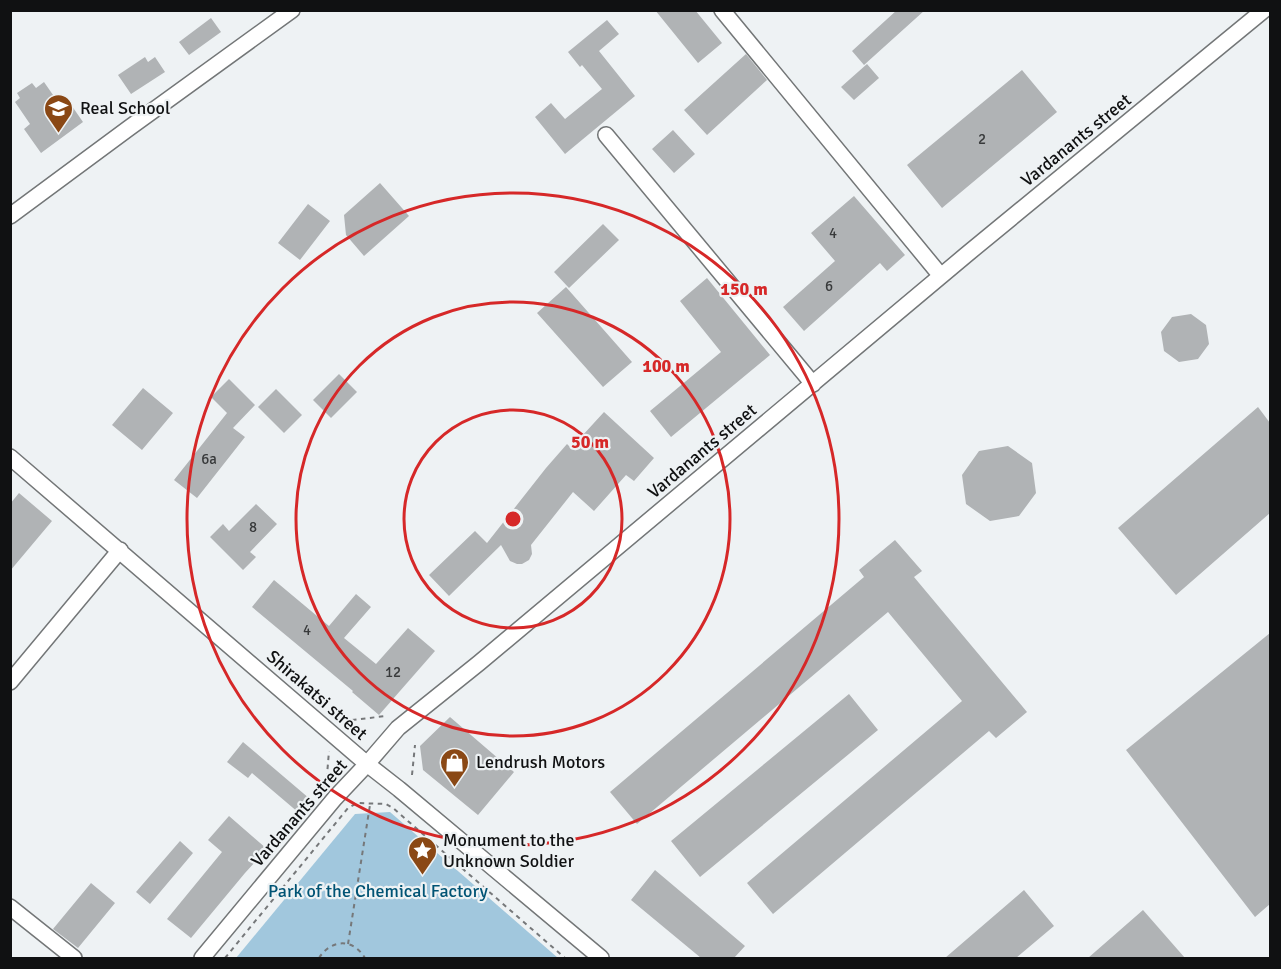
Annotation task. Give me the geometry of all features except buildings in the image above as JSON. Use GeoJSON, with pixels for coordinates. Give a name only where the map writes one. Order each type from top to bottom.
{"type":"FeatureCollection","features":[{"type":"Feature","properties":{"kind":"street"},"geometry":{"type":"LineString","coordinates":[[10,216],[292,10]]}},
{"type":"Feature","properties":{"kind":"street"},"geometry":{"type":"LineString","coordinates":[[722,10],[941,276]]}},
{"type":"Feature","properties":{"kind":"street","name":"Vardanants street"},"geometry":{"type":"LineString","coordinates":[[202,958],[335,798],[398,728],[1264,10]]}},
{"type":"Feature","properties":{"kind":"street"},"geometry":{"type":"LineString","coordinates":[[606,135],[813,384]]}},
{"type":"Feature","properties":{"kind":"street","name":"Shirakatsi street"},"geometry":{"type":"LineString","coordinates":[[10,457],[367,765],[399,789],[600,958]]}},
{"type":"Feature","properties":{"kind":"street"},"geometry":{"type":"LineString","coordinates":[[10,682],[120,550]]}},
{"type":"Feature","properties":{"kind":"street"},"geometry":{"type":"LineString","coordinates":[[10,907],[74,958]]}},
{"type":"Feature","properties":{"kind":"path"},"geometry":{"type":"LineString","coordinates":[[352,720],[386,716]]}},
{"type":"Feature","properties":{"kind":"path"},"geometry":{"type":"LineString","coordinates":[[412,775],[415,745]]}},
{"type":"Feature","properties":{"kind":"path"},"geometry":{"type":"LineString","coordinates":[[326,790],[330,747]]}},
{"type":"Feature","properties":{"kind":"path"},"geometry":{"type":"LineString","coordinates":[[225,958],[348,808],[357,803],[386,804],[393,808],[565,958]]}},
{"type":"Feature","properties":{"kind":"path"},"geometry":{"type":"LineString","coordinates":[[348,944],[370,803]]}},
{"type":"Feature","properties":{"kind":"path"},"geometry":{"type":"LineString","coordinates":[[319,958],[331,946],[339,944],[355,947],[364,958]]}},
{"type":"Feature","properties":{"kind":"green space","name":"Park of the Chemical Factory"},"geometry":{"type":"Polygon","coordinates":[[[390,812],[558,958],[236,958],[355,814],[390,812]]]}},
{"type":"Feature","properties":{"kind":"place","name":"Real School"},"geometry":{"type":"Point","coordinates":[59,134]}},
{"type":"Feature","properties":{"kind":"place","name":"Lendrush Motors"},"geometry":{"type":"Point","coordinates":[455,788]}},
{"type":"Feature","properties":{"kind":"place","name":"Monument to the Unknown Soldier"},"geometry":{"type":"Point","coordinates":[422,876]}}]}
